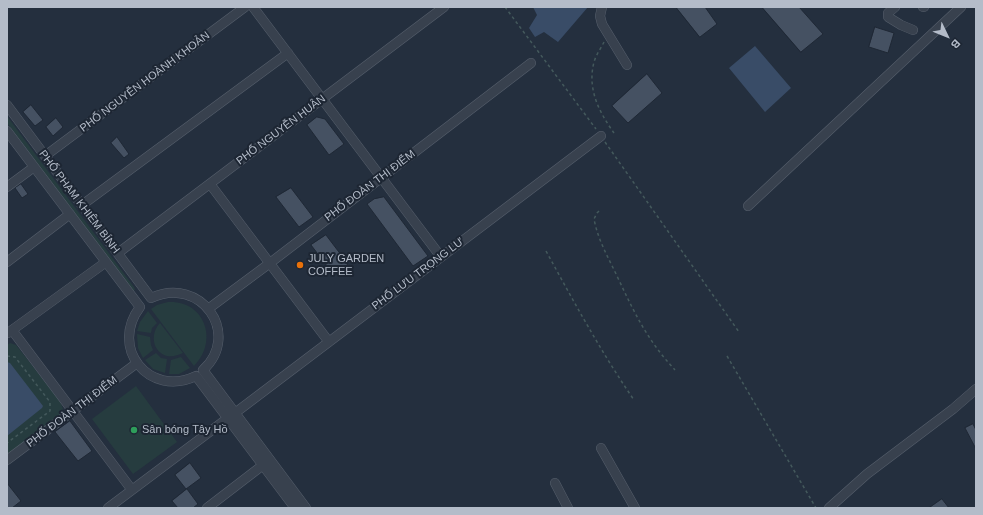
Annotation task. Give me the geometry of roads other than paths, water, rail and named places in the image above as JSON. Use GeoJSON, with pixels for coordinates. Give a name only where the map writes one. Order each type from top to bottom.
{"type":"FeatureCollection","features":[{"type":"Feature","properties":{"kind":"street","name":"PHỐ NGUYỄN HOÀNH KHOẢN"},"geometry":{"type":"LineString","coordinates":[[45,156],[245,7]]}},
{"type":"Feature","properties":{"kind":"street"},"geometry":{"type":"LineString","coordinates":[[254,7],[441,257]]}},
{"type":"Feature","properties":{"kind":"street","name":"PHỐ NGUYỄN HUÂN"},"geometry":{"type":"LineString","coordinates":[[118,253],[444,7]]}},
{"type":"Feature","properties":{"kind":"street"},"geometry":{"type":"LineString","coordinates":[[602,7],[600,16],[602,24],[627,65]]}},
{"type":"Feature","properties":{"kind":"street"},"geometry":{"type":"LineString","coordinates":[[895,7],[888,13],[888,17],[913,30]]}},
{"type":"Feature","properties":{"kind":"street"},"geometry":{"type":"LineString","coordinates":[[748,206],[961,7]]}},
{"type":"Feature","properties":{"kind":"street"},"geometry":{"type":"LineString","coordinates":[[82,205],[288,52]]}},
{"type":"Feature","properties":{"kind":"street","name":"PHỐ ĐOÀN THỊ ĐIỂM"},"geometry":{"type":"LineString","coordinates":[[208,309],[531,63]]}},
{"type":"Feature","properties":{"kind":"street","name":"PHỐ PHẠM KHIÊM BÍNH"},"geometry":{"type":"LineString","coordinates":[[7,105],[151,298],[171,292],[185,294],[198,299],[208,309]]}},
{"type":"Feature","properties":{"kind":"street","name":"PHỐ PHẠM KHIÊM BÍNH"},"geometry":{"type":"LineString","coordinates":[[7,131],[140,307],[132,319],[129,332],[129,346],[137,363]]}},
{"type":"Feature","properties":{"kind":"street","name":"PHỐ LƯU TRỌNG LƯ"},"geometry":{"type":"LineString","coordinates":[[108,508],[601,136]]}},
{"type":"Feature","properties":{"kind":"street"},"geometry":{"type":"LineString","coordinates":[[7,187],[34,167]]}},
{"type":"Feature","properties":{"kind":"street"},"geometry":{"type":"LineString","coordinates":[[210,184],[329,342]]}},
{"type":"Feature","properties":{"kind":"street"},"geometry":{"type":"LineString","coordinates":[[7,262],[70,214]]}},
{"type":"Feature","properties":{"kind":"street"},"geometry":{"type":"LineString","coordinates":[[106,262],[9,332],[132,490]]}},
{"type":"Feature","properties":{"kind":"street"},"geometry":{"type":"LineString","coordinates":[[137,363],[149,374],[168,382],[182,381],[199,373],[213,357],[218,339],[215,320],[208,309]]}},
{"type":"Feature","properties":{"kind":"street","name":"PHỐ ĐOÀN THỊ ĐIỂM"},"geometry":{"type":"LineString","coordinates":[[7,460],[137,363]]}},
{"type":"Feature","properties":{"kind":"street"},"geometry":{"type":"LineString","coordinates":[[199,373],[231,416],[306,508]]}},
{"type":"Feature","properties":{"kind":"street"},"geometry":{"type":"LineString","coordinates":[[829,508],[867,474],[953,409],[976,389]]}},
{"type":"Feature","properties":{"kind":"street"},"geometry":{"type":"LineString","coordinates":[[231,416],[263,465],[295,508]]}},
{"type":"Feature","properties":{"kind":"street"},"geometry":{"type":"LineString","coordinates":[[601,448],[635,508]]}},
{"type":"Feature","properties":{"kind":"street"},"geometry":{"type":"LineString","coordinates":[[206,508],[263,465]]}},
{"type":"Feature","properties":{"kind":"street"},"geometry":{"type":"LineString","coordinates":[[554,483],[568,508]]}},
{"type":"Feature","properties":{"kind":"water"},"geometry":{"type":"Polygon","coordinates":[[[533,7],[588,7],[558,42],[544,32],[535,37],[529,28],[537,15],[533,7]]]}},
{"type":"Feature","properties":{"kind":"water"},"geometry":{"type":"Polygon","coordinates":[[[755,46],[791,88],[765,112],[729,68],[755,46]]]}},
{"type":"Feature","properties":{"kind":"water"},"geometry":{"type":"Polygon","coordinates":[[[7,362],[10,363],[43,406],[7,436],[7,362]]]}},
{"type":"Feature","properties":{"kind":"place","name":"JULY GARDEN COFFEE"},"geometry":{"type":"Point","coordinates":[300,265]}},
{"type":"Feature","properties":{"kind":"place","name":"Sân bóng Tây Hồ"},"geometry":{"type":"Point","coordinates":[134,430]}}]}
